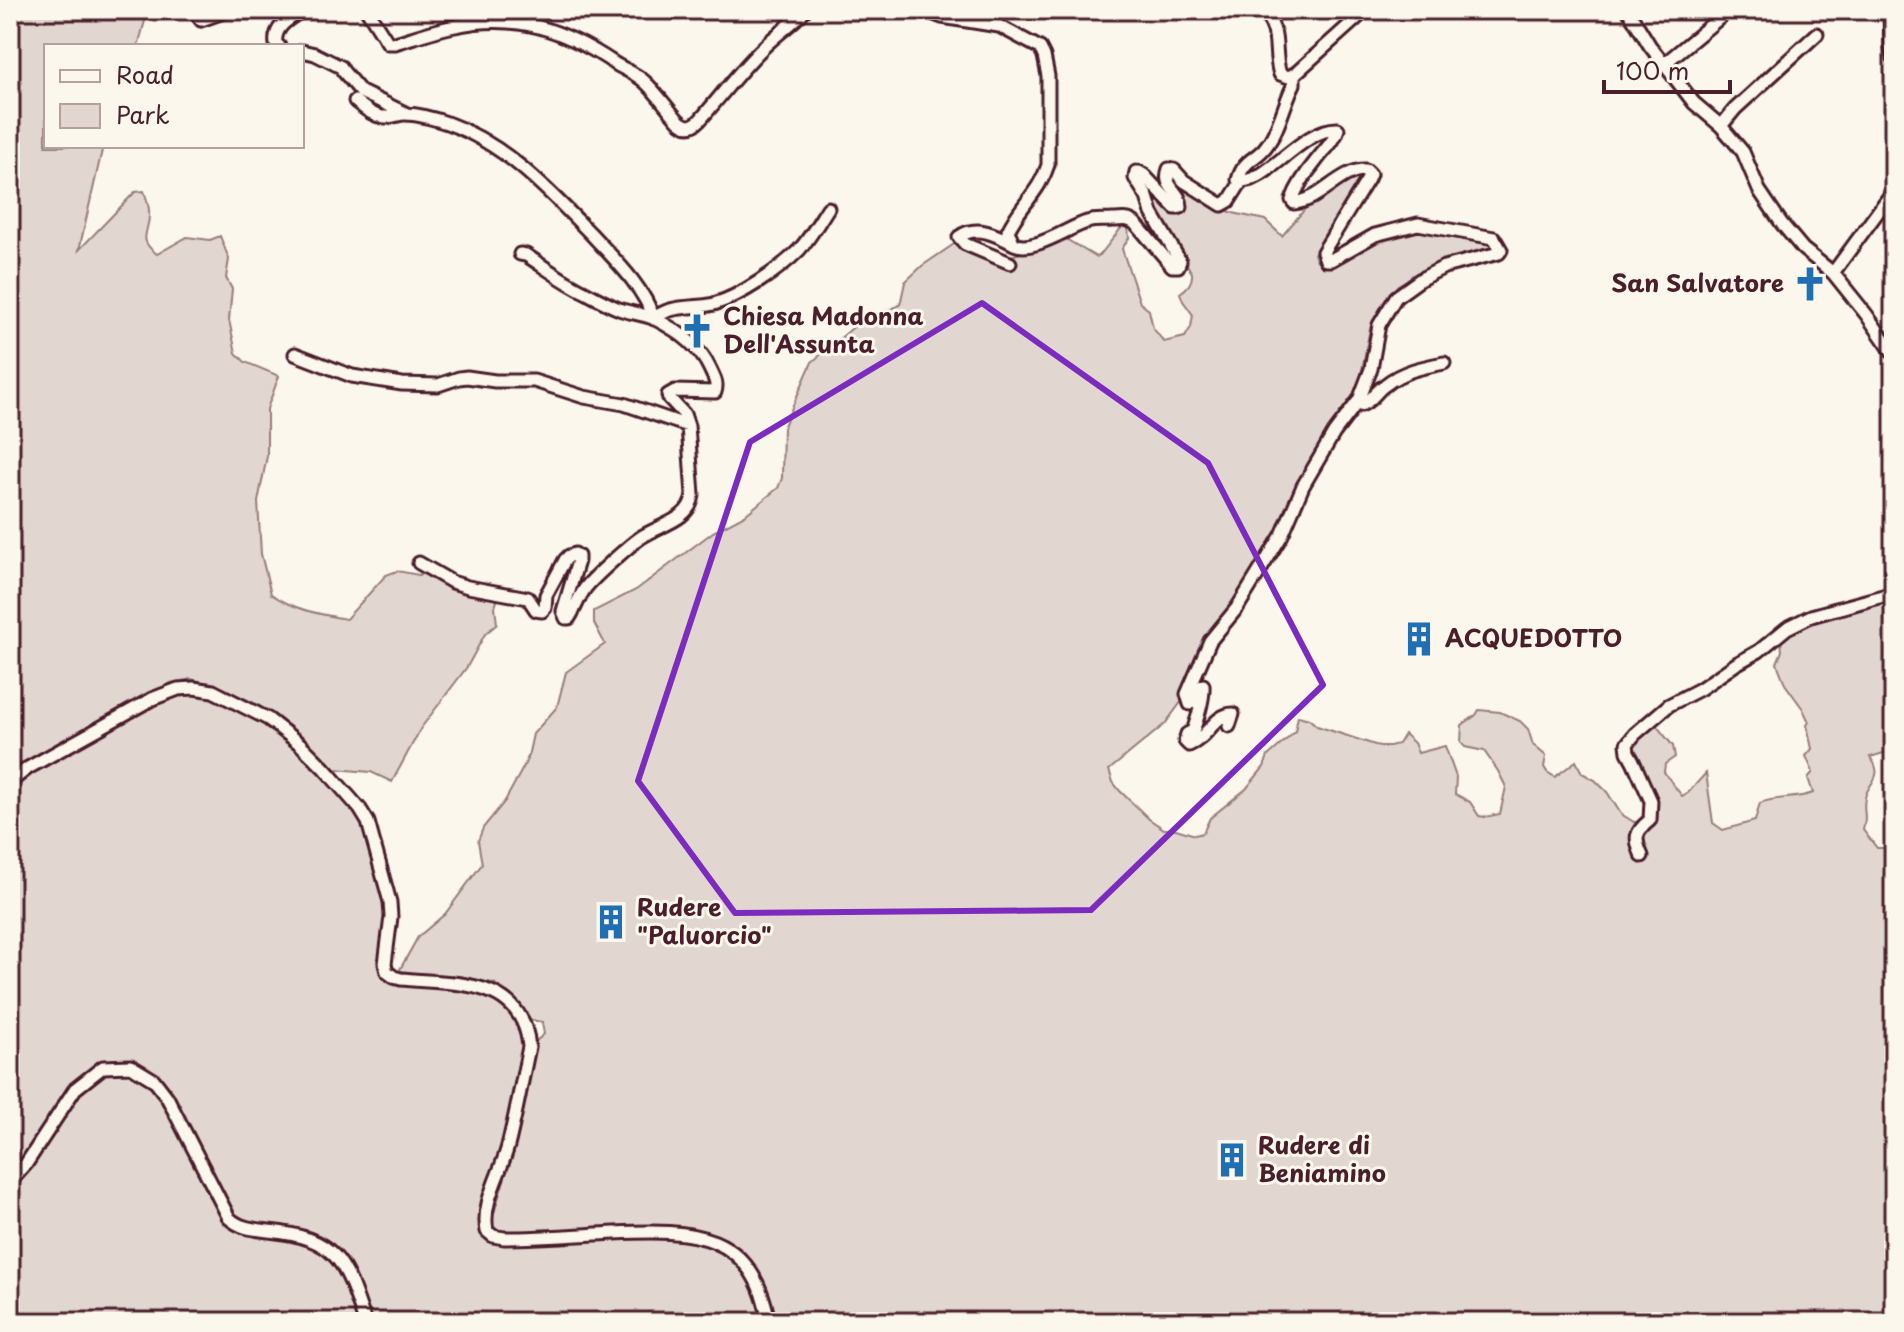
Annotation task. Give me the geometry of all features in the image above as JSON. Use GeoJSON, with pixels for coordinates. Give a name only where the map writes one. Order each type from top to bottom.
{"type":"FeatureCollection","features":[{"type":"Feature","properties":{"kind":"street"},"geometry":{"type":"LineString","coordinates":[[203,10],[198,16],[201,20],[229,10]]}},
{"type":"Feature","properties":{"kind":"street"},"geometry":{"type":"LineString","coordinates":[[276,44],[277,31],[303,10]]}},
{"type":"Feature","properties":{"kind":"street"},"geometry":{"type":"LineString","coordinates":[[367,10],[388,43],[454,26],[487,22],[530,25],[562,33],[644,80],[678,120],[689,127],[700,120],[767,44],[792,25],[805,10]]}},
{"type":"Feature","properties":{"kind":"street"},"geometry":{"type":"LineString","coordinates":[[924,10],[942,17],[999,26],[1033,43],[1044,56],[1048,76],[1048,165],[1044,178],[1018,212],[1008,231],[1014,244]]}},
{"type":"Feature","properties":{"kind":"street"},"geometry":{"type":"LineString","coordinates":[[1261,10],[1274,27],[1280,74],[1289,77],[1294,76],[1366,10]]}},
{"type":"Feature","properties":{"kind":"street"},"geometry":{"type":"LineString","coordinates":[[1628,10],[1650,46],[1694,103],[1721,126],[1743,152],[1759,190],[1782,224],[1803,249],[1833,273],[1894,354]]}},
{"type":"Feature","properties":{"kind":"street"},"geometry":{"type":"LineString","coordinates":[[1664,64],[1729,10]]}},
{"type":"Feature","properties":{"kind":"street"},"geometry":{"type":"LineString","coordinates":[[1890,10],[1894,59]]}},
{"type":"Feature","properties":{"kind":"street"},"geometry":{"type":"LineString","coordinates":[[1721,126],[1735,109],[1817,34]]}},
{"type":"Feature","properties":{"kind":"street"},"geometry":{"type":"LineString","coordinates":[[304,51],[341,67],[361,92],[406,114],[439,120],[480,137],[531,175],[616,259],[651,309],[654,319]]}},
{"type":"Feature","properties":{"kind":"street"},"geometry":{"type":"LineString","coordinates":[[1241,182],[1238,180],[1240,173],[1248,161],[1266,148],[1273,135],[1294,84],[1294,76]]}},
{"type":"Feature","properties":{"kind":"street"},"geometry":{"type":"LineString","coordinates":[[1894,96],[1894,113]]}},
{"type":"Feature","properties":{"kind":"street"},"geometry":{"type":"LineString","coordinates":[[355,101],[376,116],[406,114]]}},
{"type":"Feature","properties":{"kind":"street"},"geometry":{"type":"LineString","coordinates":[[1010,263],[965,244],[959,237],[970,231],[997,234],[1021,248],[1087,222],[1123,218],[1137,225],[1172,266],[1178,266],[1177,253],[1152,213],[1147,197],[1135,178],[1136,172],[1144,175],[1175,208],[1182,204],[1166,179],[1169,169],[1222,205],[1229,201],[1241,182],[1268,171],[1302,141],[1334,128],[1338,129],[1336,137],[1294,192],[1294,203],[1308,200],[1354,171],[1366,170],[1370,174],[1323,252],[1326,260],[1375,235],[1418,224],[1494,238],[1499,244],[1499,253],[1444,267],[1421,279],[1396,297],[1379,325],[1371,369],[1359,400],[1334,433],[1303,486],[1282,535],[1237,608],[1210,641],[1187,694],[1190,704],[1203,685],[1203,698],[1196,722],[1185,741],[1189,745],[1202,738],[1219,718],[1233,714],[1229,726]]}},
{"type":"Feature","properties":{"kind":"street"},"geometry":{"type":"LineString","coordinates":[[1833,273],[1894,190]]}},
{"type":"Feature","properties":{"kind":"street"},"geometry":{"type":"LineString","coordinates":[[654,319],[665,311],[712,304],[745,289],[799,250],[828,208]]}},
{"type":"Feature","properties":{"kind":"street"},"geometry":{"type":"LineString","coordinates":[[419,563],[452,582],[528,598],[536,610],[542,611],[546,595],[565,560],[575,554],[578,561],[563,611],[564,616],[569,618],[585,588],[607,568],[642,537],[689,510],[693,495],[688,426],[684,414],[668,395],[690,390],[712,393],[717,389],[705,359],[677,333],[654,319],[621,310],[587,294],[520,254]]}},
{"type":"Feature","properties":{"kind":"street"},"geometry":{"type":"LineString","coordinates":[[295,354],[352,376],[402,384],[438,385],[467,377],[534,381],[584,397],[624,404],[688,426]]}},
{"type":"Feature","properties":{"kind":"street"},"geometry":{"type":"LineString","coordinates":[[1359,400],[1361,405],[1367,403],[1400,375],[1444,363]]}},
{"type":"Feature","properties":{"kind":"street"},"geometry":{"type":"LineString","coordinates":[[1642,856],[1637,835],[1650,820],[1651,801],[1628,752],[1627,744],[1635,734],[1669,705],[1759,651],[1787,628],[1811,616],[1894,593]]}},
{"type":"Feature","properties":{"kind":"street"},"geometry":{"type":"LineString","coordinates":[[10,786],[28,768],[152,699],[178,689],[213,691],[268,719],[324,768],[368,822],[390,902],[387,972],[401,979],[458,982],[486,989],[508,1003],[522,1019],[528,1032],[529,1047],[507,1150],[487,1209],[487,1231],[504,1238],[650,1231],[697,1235],[715,1241],[738,1256],[748,1267],[762,1292],[769,1322]]}},
{"type":"Feature","properties":{"kind":"street"},"geometry":{"type":"LineString","coordinates":[[10,1182],[26,1164],[75,1089],[103,1067],[131,1066],[154,1080],[167,1097],[229,1218],[242,1228],[297,1234],[325,1247],[340,1261],[350,1278],[365,1322]]}},
{"type":"Feature","properties":{"kind":"highlighted area"},"geometry":{"type":"Polygon","coordinates":[[[982,303],[1208,463],[1323,685],[1091,910],[735,913],[638,781],[750,442],[982,303]]]}},
{"type":"Feature","properties":{"kind":"green space"},"geometry":{"type":"Polygon","coordinates":[[[10,10],[148,10],[139,44],[44,44],[44,148],[103,148],[79,250],[135,192],[144,191],[149,211],[145,239],[157,254],[187,237],[210,240],[220,236],[229,259],[226,278],[232,289],[229,320],[236,353],[245,362],[279,376],[267,409],[267,456],[258,502],[261,554],[271,594],[298,608],[346,619],[386,575],[397,571],[419,575],[441,568],[456,580],[498,598],[495,607],[497,624],[485,634],[467,667],[421,728],[392,782],[371,772],[335,769],[309,743],[257,704],[217,686],[191,679],[171,683],[15,771],[10,777],[10,10]]]}},
{"type":"Feature","properties":{"kind":"green space"},"geometry":{"type":"Polygon","coordinates":[[[1359,175],[1358,180],[1314,254],[1321,263],[1325,265],[1376,238],[1411,228],[1478,239],[1490,244],[1492,249],[1431,267],[1398,285],[1382,305],[1370,328],[1359,385],[1284,526],[1243,590],[1209,635],[1187,694],[1165,724],[1109,770],[1113,782],[1149,819],[1164,829],[1195,835],[1203,833],[1210,818],[1246,789],[1264,767],[1268,756],[1295,732],[1298,716],[1309,719],[1317,726],[1375,745],[1386,747],[1398,744],[1404,734],[1414,743],[1418,753],[1445,746],[1456,777],[1455,794],[1470,802],[1479,816],[1485,817],[1500,814],[1506,787],[1484,751],[1465,747],[1461,742],[1462,725],[1479,710],[1500,712],[1520,721],[1528,729],[1533,745],[1546,756],[1544,767],[1547,772],[1555,777],[1576,761],[1582,773],[1595,780],[1621,814],[1634,822],[1645,821],[1652,812],[1637,779],[1631,753],[1637,740],[1656,725],[1673,746],[1675,757],[1665,764],[1664,772],[1682,796],[1706,773],[1713,823],[1723,830],[1755,821],[1760,803],[1813,793],[1808,778],[1813,772],[1806,756],[1812,749],[1809,722],[1785,684],[1777,663],[1782,651],[1781,639],[1807,621],[1894,597],[1894,750],[1870,757],[1876,772],[1866,795],[1863,830],[1877,848],[1894,843],[1894,1322],[772,1322],[763,1282],[753,1265],[742,1252],[711,1234],[680,1227],[504,1235],[493,1229],[491,1223],[518,1133],[534,1043],[544,1034],[542,1022],[529,1020],[518,1002],[494,983],[399,971],[418,937],[445,914],[482,864],[478,841],[483,828],[505,801],[523,768],[533,734],[557,707],[566,672],[605,644],[594,623],[594,611],[636,590],[713,532],[745,515],[778,488],[782,478],[783,428],[812,362],[857,324],[900,305],[905,282],[957,242],[966,251],[1011,256],[1066,239],[1096,257],[1122,227],[1128,227],[1129,238],[1122,249],[1140,303],[1149,310],[1153,328],[1164,342],[1185,337],[1193,315],[1180,293],[1192,279],[1192,273],[1152,206],[1152,197],[1178,216],[1187,212],[1185,200],[1170,178],[1233,213],[1265,220],[1282,236],[1310,203],[1359,175]]]}},
{"type":"Feature","properties":{"kind":"green space"},"geometry":{"type":"Polygon","coordinates":[[[194,693],[236,707],[274,730],[323,776],[359,819],[366,831],[384,898],[386,923],[379,964],[384,976],[400,984],[477,993],[508,1010],[518,1026],[523,1047],[505,1138],[483,1203],[481,1235],[491,1242],[503,1243],[650,1237],[695,1241],[713,1247],[743,1270],[755,1292],[763,1322],[371,1322],[355,1277],[329,1243],[296,1228],[252,1223],[233,1214],[172,1094],[158,1076],[133,1060],[101,1061],[71,1085],[10,1173],[10,797],[20,781],[39,767],[148,707],[194,693]]]}},
{"type":"Feature","properties":{"kind":"green space"},"geometry":{"type":"Polygon","coordinates":[[[130,1070],[151,1084],[163,1100],[232,1227],[250,1233],[300,1240],[327,1254],[343,1276],[360,1322],[10,1322],[10,1188],[29,1166],[79,1092],[105,1071],[130,1070]]]}},
{"type":"Feature","properties":{"kind":"place","name":"San Salvatore"},"geometry":{"type":"Point","coordinates":[1810,284]}},
{"type":"Feature","properties":{"kind":"place","name":"Chiesa Madonna Dell'Assunta"},"geometry":{"type":"Point","coordinates":[697,331]}},
{"type":"Feature","properties":{"kind":"place","name":"ACQUEDOTTO"},"geometry":{"type":"Point","coordinates":[1419,639]}},
{"type":"Feature","properties":{"kind":"place","name":"Rudere \"Paluorcio\""},"geometry":{"type":"Point","coordinates":[611,922]}},
{"type":"Feature","properties":{"kind":"place","name":"Rudere di Beniamino"},"geometry":{"type":"Point","coordinates":[1232,1160]}}]}
